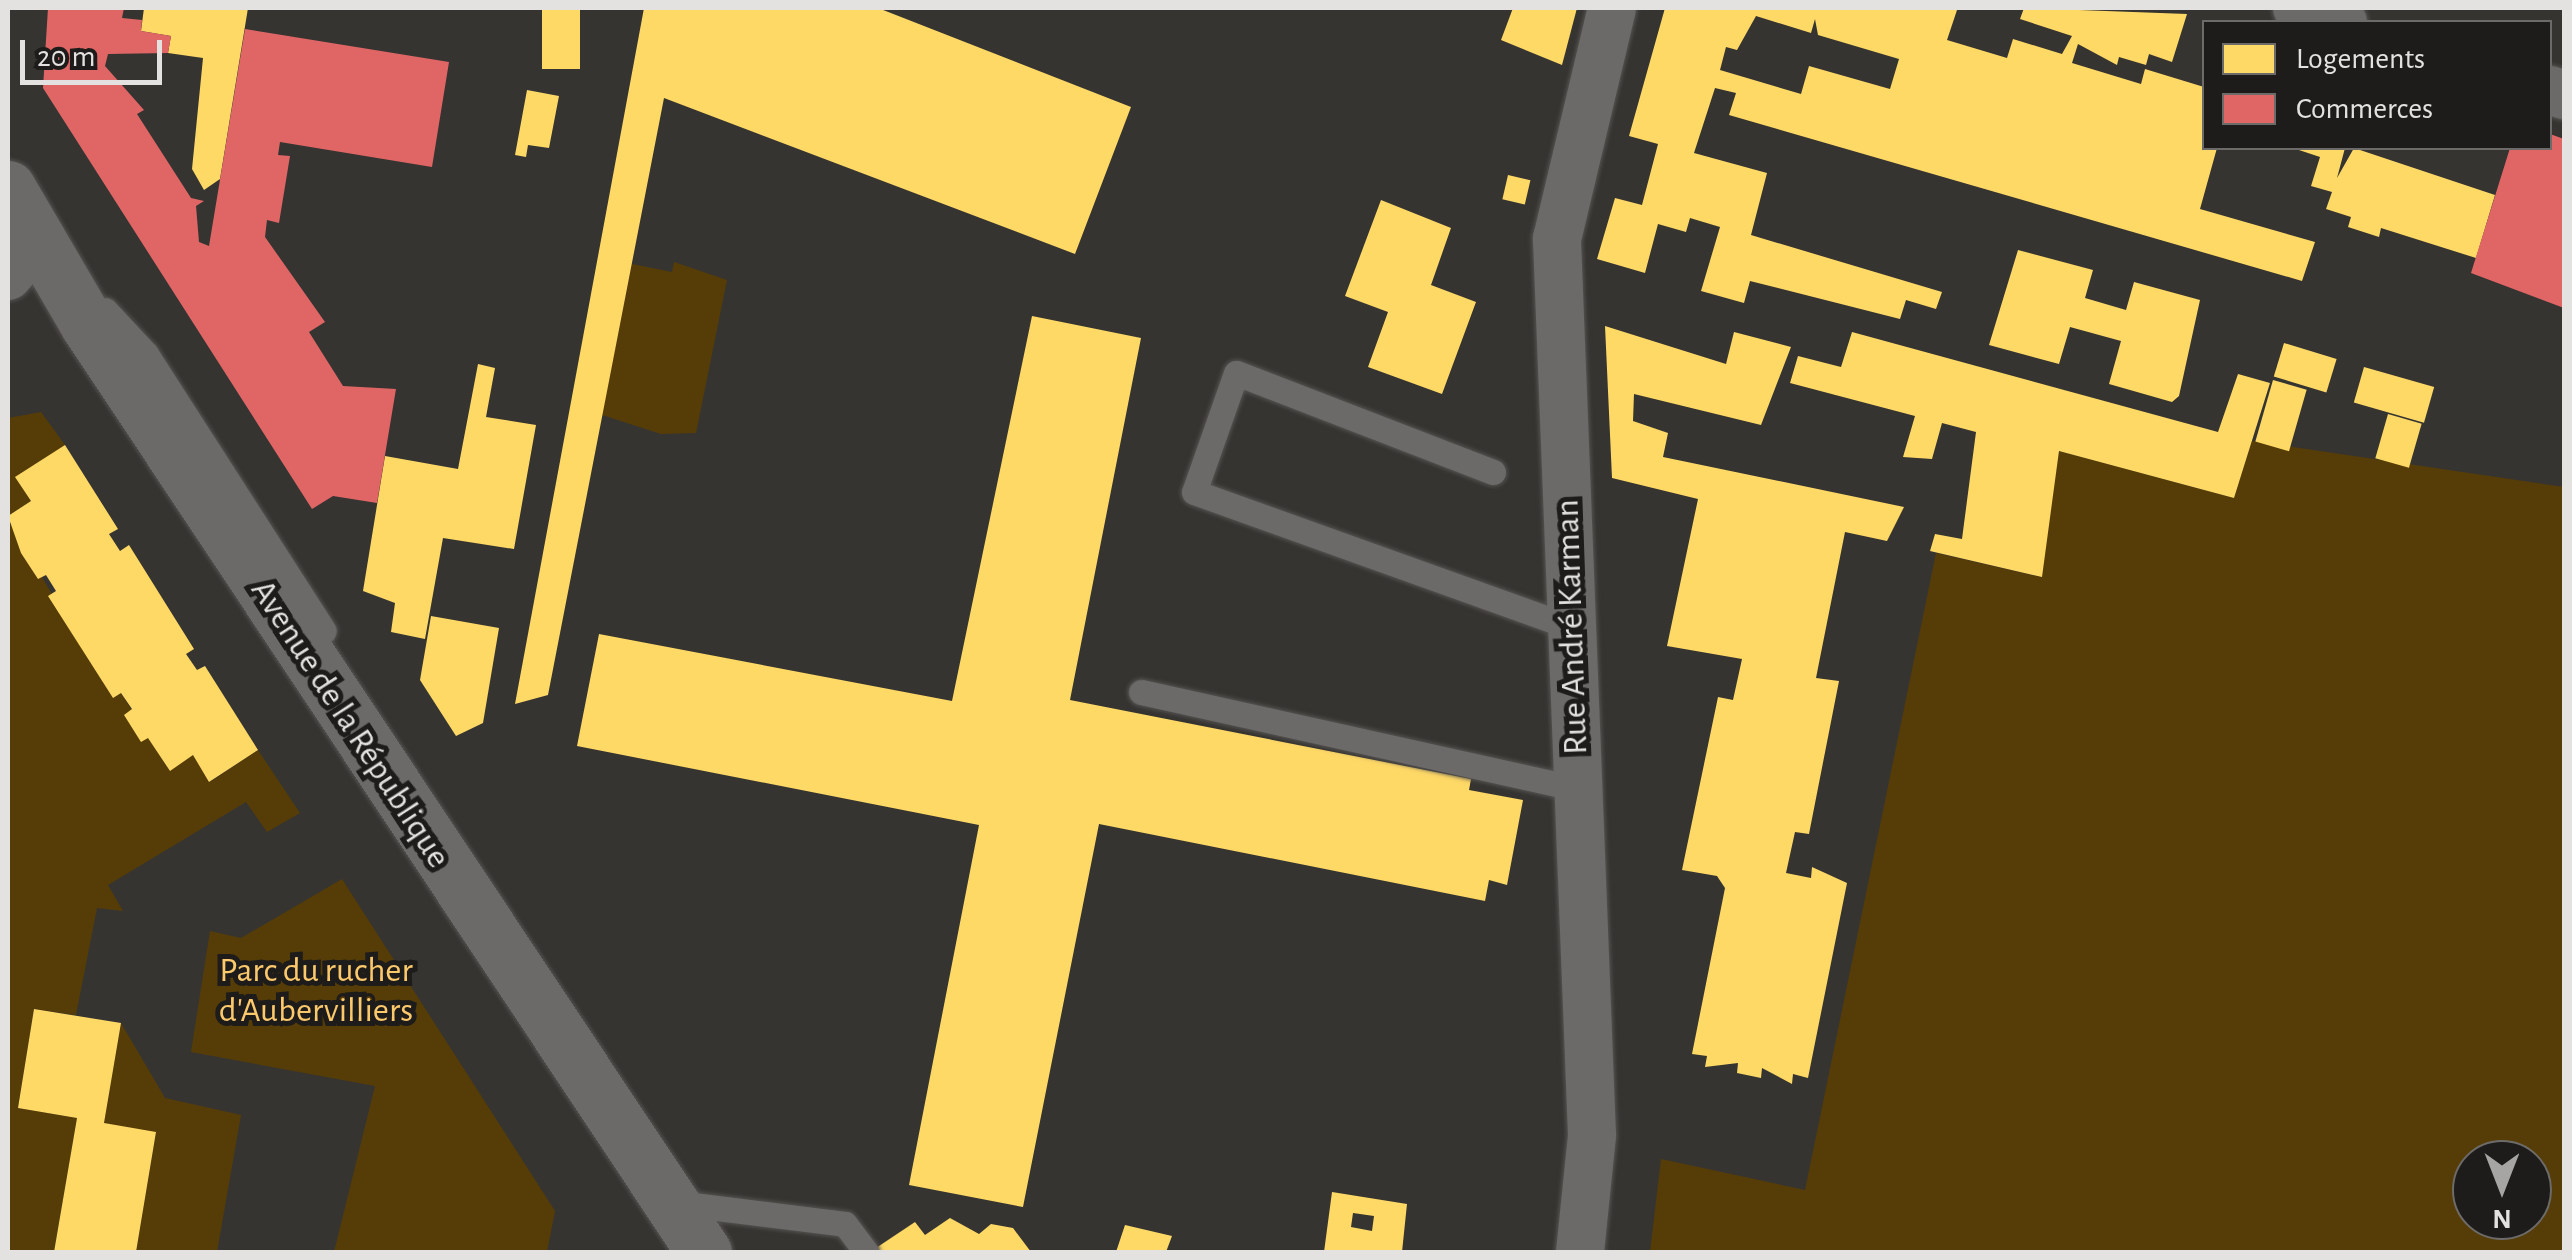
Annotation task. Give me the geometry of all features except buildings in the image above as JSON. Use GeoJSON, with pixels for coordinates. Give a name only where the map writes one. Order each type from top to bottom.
{"type":"FeatureCollection","features":[{"type":"Feature","properties":{"kind":"main road","name":"Avenue de la République"},"geometry":{"type":"LineString","coordinates":[[8,188],[23,258],[704,1252]]}},
{"type":"Feature","properties":{"kind":"street","name":"Rue André Karman"},"geometry":{"type":"LineString","coordinates":[[1580,1252],[1592,1134],[1557,239],[1612,8]]}},
{"type":"Feature","properties":{"kind":"street"},"geometry":{"type":"LineString","coordinates":[[2297,8],[2336,20]]}},
{"type":"Feature","properties":{"kind":"lane"},"geometry":{"type":"LineString","coordinates":[[1493,472],[1236,373],[1194,492],[1572,627]]}},
{"type":"Feature","properties":{"kind":"lane"},"geometry":{"type":"LineString","coordinates":[[1142,692],[1579,789]]}},
{"type":"Feature","properties":{"kind":"lane"},"geometry":{"type":"LineString","coordinates":[[673,1202],[845,1224],[866,1252]]}},
{"type":"Feature","properties":{"kind":"green space"},"geometry":{"type":"Polygon","coordinates":[[[674,262],[727,280],[696,433],[661,434],[602,415],[632,264],[672,272],[674,262]]]}},
{"type":"Feature","properties":{"kind":"green space"},"geometry":{"type":"Polygon","coordinates":[[[41,412],[65,445],[16,478],[31,501],[8,516],[8,418],[41,412]]]}},
{"type":"Feature","properties":{"kind":"green space"},"geometry":{"type":"Polygon","coordinates":[[[2252,441],[2564,487],[2564,1252],[1650,1252],[1661,1159],[1805,1190],[1936,553],[2041,577],[2059,451],[2234,498],[2252,441]]]}},
{"type":"Feature","properties":{"kind":"green space"},"geometry":{"type":"Polygon","coordinates":[[[8,520],[113,697],[121,693],[169,770],[193,755],[210,782],[258,750],[300,813],[267,832],[246,802],[108,885],[123,911],[97,908],[76,1015],[34,1009],[18,1108],[77,1118],[54,1252],[8,1252],[8,520]]]}},
{"type":"Feature","properties":{"kind":"green space","name":"Parc du rucher d'Aubervilliers"},"geometry":{"type":"Polygon","coordinates":[[[342,879],[555,1211],[547,1252],[334,1252],[375,1086],[191,1052],[210,931],[241,938],[342,879]]]}},
{"type":"Feature","properties":{"kind":"green space"},"geometry":{"type":"Polygon","coordinates":[[[121,1023],[165,1098],[241,1115],[217,1252],[136,1252],[156,1133],[104,1123],[121,1023]]]}}]}
